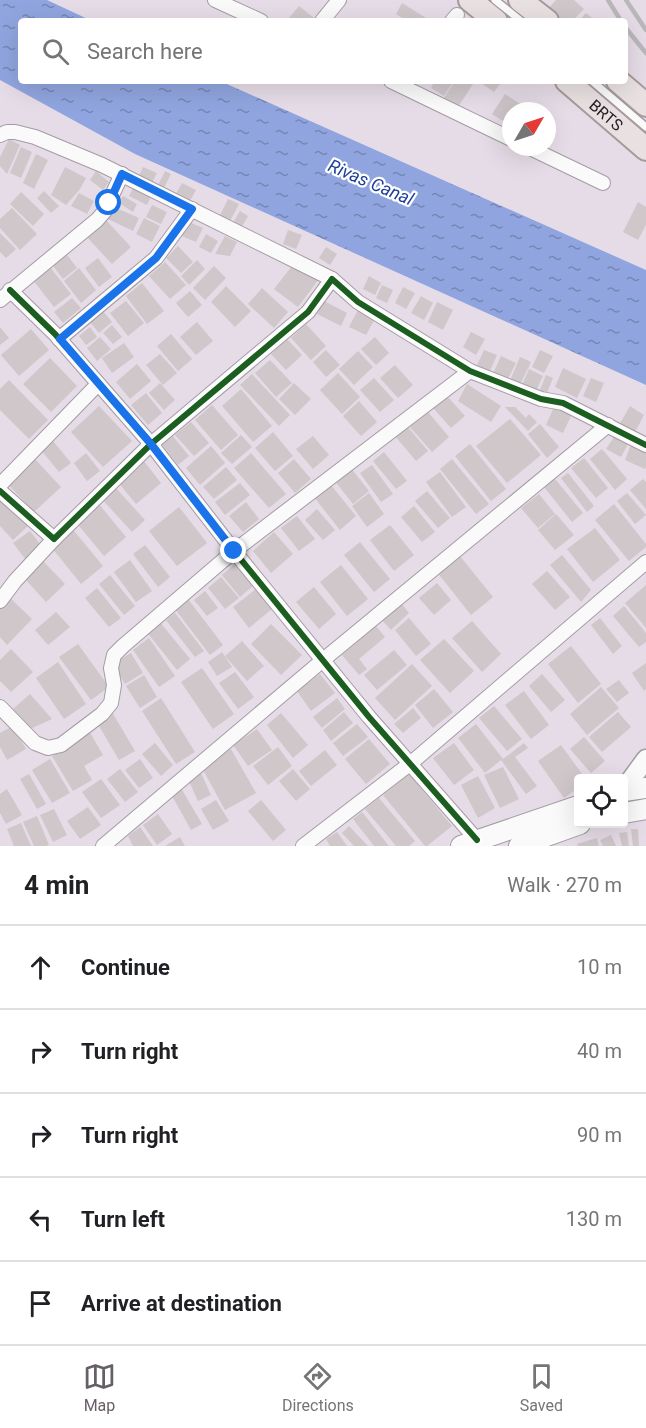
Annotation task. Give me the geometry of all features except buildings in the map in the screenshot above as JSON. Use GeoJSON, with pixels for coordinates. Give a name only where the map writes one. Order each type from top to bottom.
{"type":"FeatureCollection","features":[{"type":"Feature","properties":{"kind":"main road"},"geometry":{"type":"LineString","coordinates":[[520,0],[542,18]]}},
{"type":"Feature","properties":{"kind":"main road"},"geometry":{"type":"LineString","coordinates":[[460,12],[483,18]]}},
{"type":"Feature","properties":{"kind":"main road","name":"BRTS"},"geometry":{"type":"LineString","coordinates":[[570,84],[646,149]]}},
{"type":"Feature","properties":{"kind":"main road"},"geometry":{"type":"LineString","coordinates":[[620,84],[639,107]]}},
{"type":"Feature","properties":{"kind":"main road"},"geometry":{"type":"LineString","coordinates":[[628,790],[646,788]]}},
{"type":"Feature","properties":{"kind":"main road"},"geometry":{"type":"LineString","coordinates":[[469,843],[574,808]]}},
{"type":"Feature","properties":{"kind":"main road"},"geometry":{"type":"LineString","coordinates":[[628,812],[646,809]]}},
{"type":"Feature","properties":{"kind":"main road"},"geometry":{"type":"LineString","coordinates":[[519,846],[574,826]]}},
{"type":"Feature","properties":{"kind":"street"},"geometry":{"type":"LineString","coordinates":[[215,0],[254,18]]}},
{"type":"Feature","properties":{"kind":"street"},"geometry":{"type":"LineString","coordinates":[[324,18],[339,0]]}},
{"type":"Feature","properties":{"kind":"street"},"geometry":{"type":"LineString","coordinates":[[402,84],[502,134]]}},
{"type":"Feature","properties":{"kind":"street"},"geometry":{"type":"LineString","coordinates":[[0,135],[15,132],[35,137],[122,174],[332,279],[358,302],[470,371],[541,399],[563,403],[646,445]]}},
{"type":"Feature","properties":{"kind":"street"},"geometry":{"type":"LineString","coordinates":[[547,156],[603,183]]}},
{"type":"Feature","properties":{"kind":"street"},"geometry":{"type":"LineString","coordinates":[[122,174],[104,212],[97,220],[5,295],[60,339],[151,444],[234,551],[369,717],[411,763],[469,843]]}},
{"type":"Feature","properties":{"kind":"street"},"geometry":{"type":"LineString","coordinates":[[60,339],[156,258],[192,209]]}},
{"type":"Feature","properties":{"kind":"street"},"geometry":{"type":"LineString","coordinates":[[0,601],[15,581],[54,539],[151,444],[308,312],[332,279]]}},
{"type":"Feature","properties":{"kind":"street"},"geometry":{"type":"LineString","coordinates":[[0,707],[35,743],[48,748],[60,745],[102,714],[111,704],[114,685],[111,668],[114,655],[234,551],[470,371]]}},
{"type":"Feature","properties":{"kind":"street"},"geometry":{"type":"LineString","coordinates":[[0,485],[98,384]]}},
{"type":"Feature","properties":{"kind":"street"},"geometry":{"type":"LineString","coordinates":[[103,846],[323,660],[608,425]]}},
{"type":"Feature","properties":{"kind":"street"},"geometry":{"type":"LineString","coordinates":[[0,491],[54,539]]}},
{"type":"Feature","properties":{"kind":"street"},"geometry":{"type":"LineString","coordinates":[[303,846],[411,763],[646,562]]}},
{"type":"Feature","properties":{"kind":"street"},"geometry":{"type":"LineString","coordinates":[[628,784],[646,759]]}},
{"type":"Feature","properties":{"kind":"lane"},"geometry":{"type":"LineString","coordinates":[[495,0],[517,18]]}},
{"type":"Feature","properties":{"kind":"lane","name":"BRTS"},"geometry":{"type":"LineString","coordinates":[[597,84],[639,107],[646,127]]}},
{"type":"Feature","properties":{"kind":"water","name":"Rivas Canal"},"geometry":{"type":"Polygon","coordinates":[[[0,0],[47,0],[86,18],[18,18],[18,84],[227,84],[646,270],[646,385],[135,154],[0,80],[0,0]]]}},
{"type":"Feature","properties":{"kind":"railway"},"geometry":{"type":"LineString","coordinates":[[608,0],[619,18]]}},
{"type":"Feature","properties":{"kind":"railway"},"geometry":{"type":"LineString","coordinates":[[626,0],[646,30]]}},
{"type":"Feature","properties":{"kind":"railway"},"geometry":{"type":"LineString","coordinates":[[628,31],[646,53]]}},
{"type":"Feature","properties":{"kind":"cycle path"},"geometry":{"type":"LineString","coordinates":[[0,491],[54,539],[151,444],[308,312],[332,279],[358,302],[470,371],[541,399],[563,403],[646,445]]}},
{"type":"Feature","properties":{"kind":"cycle path"},"geometry":{"type":"LineString","coordinates":[[10,290],[55,334],[151,444],[234,551],[369,717],[477,840]]}},
{"type":"Feature","properties":{"kind":"route"},"geometry":{"type":"LineString","coordinates":[[109,203],[122,174],[192,209],[156,258],[60,339],[151,444],[234,551]]}}]}
